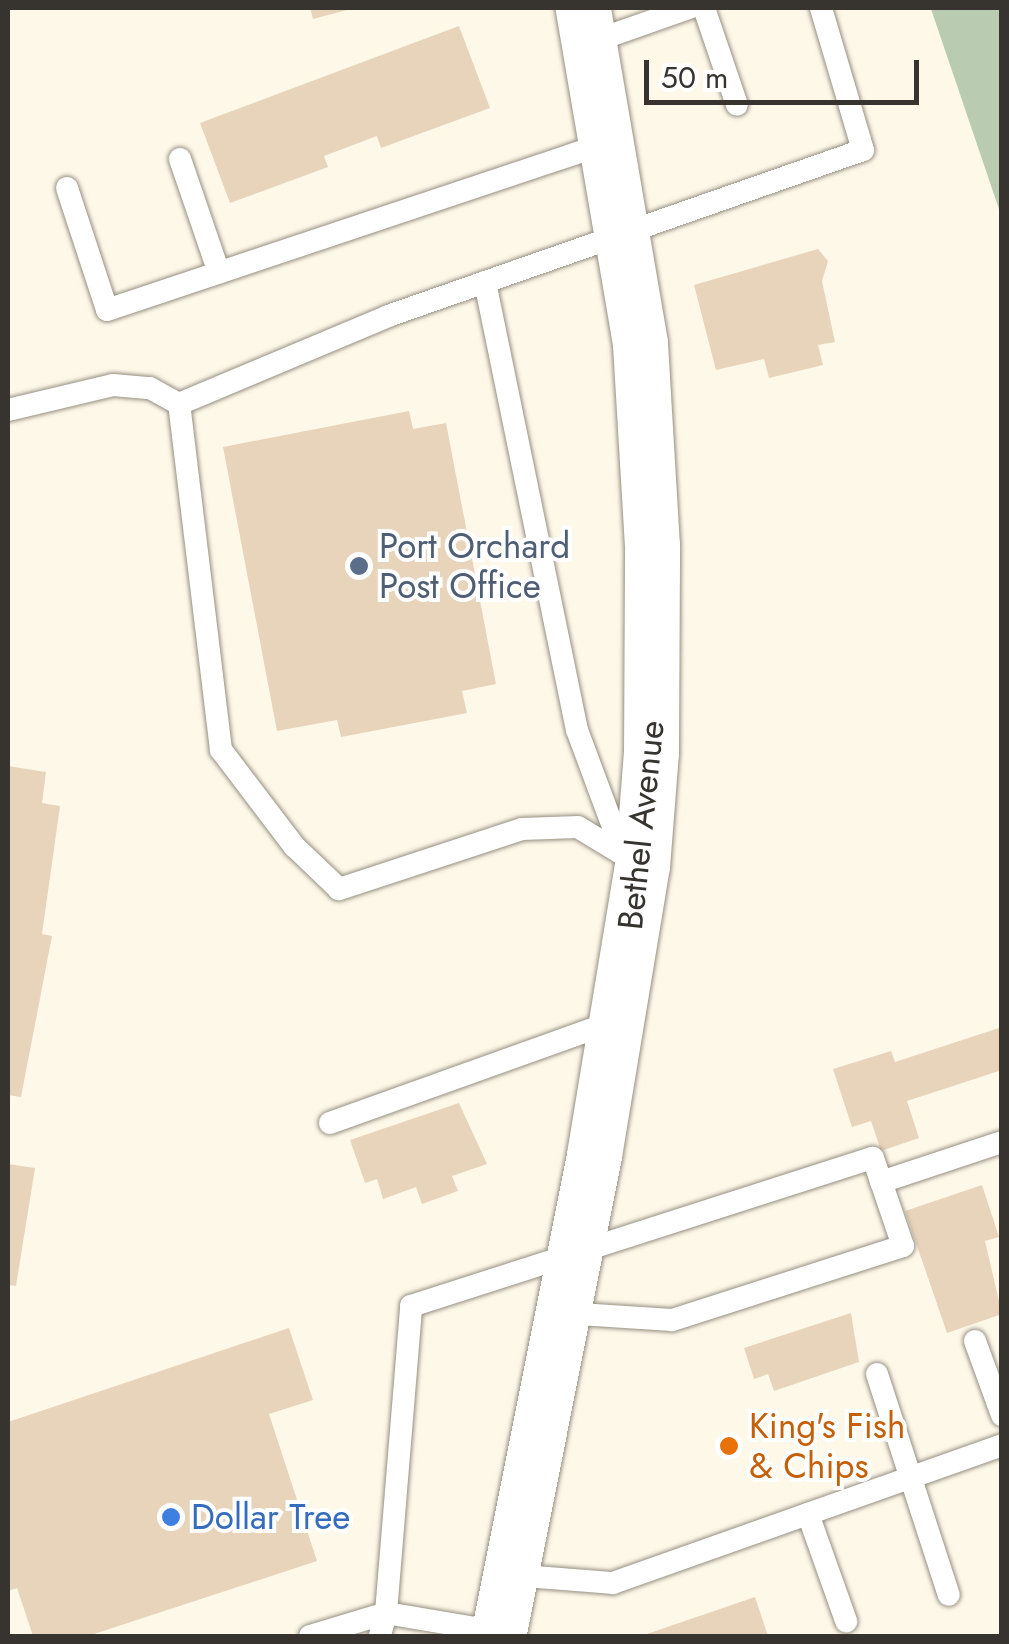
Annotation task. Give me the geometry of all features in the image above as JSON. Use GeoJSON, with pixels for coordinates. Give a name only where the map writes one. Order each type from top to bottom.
{"type":"FeatureCollection","features":[{"type":"Feature","properties":{"kind":"main road","name":"Bethel Avenue"},"geometry":{"type":"LineString","coordinates":[[499,1634],[564,1313],[615,1020],[631,857],[652,546],[626,234],[588,25]]}},
{"type":"Feature","properties":{"kind":"lane"},"geometry":{"type":"LineString","coordinates":[[588,25],[689,8]]}},
{"type":"Feature","properties":{"kind":"lane"},"geometry":{"type":"LineString","coordinates":[[704,8],[737,105]]}},
{"type":"Feature","properties":{"kind":"lane"},"geometry":{"type":"LineString","coordinates":[[179,404],[484,282],[864,150],[821,8]]}},
{"type":"Feature","properties":{"kind":"lane"},"geometry":{"type":"LineString","coordinates":[[67,188],[107,310],[610,142]]}},
{"type":"Feature","properties":{"kind":"lane"},"geometry":{"type":"LineString","coordinates":[[180,159],[219,273]]}},
{"type":"Feature","properties":{"kind":"lane"},"geometry":{"type":"LineString","coordinates":[[484,282],[576,730],[631,857]]}},
{"type":"Feature","properties":{"kind":"lane"},"geometry":{"type":"LineString","coordinates":[[8,410],[113,385],[150,388],[179,404]]}},
{"type":"Feature","properties":{"kind":"lane"},"geometry":{"type":"LineString","coordinates":[[179,404],[221,750],[294,846],[340,889],[522,830],[578,827],[631,857]]}},
{"type":"Feature","properties":{"kind":"lane"},"geometry":{"type":"LineString","coordinates":[[330,1123],[615,1020]]}},
{"type":"Feature","properties":{"kind":"lane"},"geometry":{"type":"LineString","coordinates":[[882,1182],[1002,1142]]}},
{"type":"Feature","properties":{"kind":"lane"},"geometry":{"type":"LineString","coordinates":[[380,1636],[386,1613],[411,1306],[873,1158],[903,1246],[672,1320],[564,1313]]}},
{"type":"Feature","properties":{"kind":"lane"},"geometry":{"type":"LineString","coordinates":[[975,1341],[1002,1414]]}},
{"type":"Feature","properties":{"kind":"lane"},"geometry":{"type":"LineString","coordinates":[[877,1374],[949,1595]]}},
{"type":"Feature","properties":{"kind":"lane"},"geometry":{"type":"LineString","coordinates":[[512,1576],[613,1583],[1002,1445]]}},
{"type":"Feature","properties":{"kind":"lane"},"geometry":{"type":"LineString","coordinates":[[808,1514],[846,1621]]}},
{"type":"Feature","properties":{"kind":"lane"},"geometry":{"type":"LineString","coordinates":[[310,1636],[386,1613],[499,1634]]}},
{"type":"Feature","properties":{"kind":"green space"},"geometry":{"type":"Polygon","coordinates":[[[1002,8],[1002,215],[1001,215],[931,9],[1002,8]]]}},
{"type":"Feature","properties":{"kind":"building"},"geometry":{"type":"Polygon","coordinates":[[[310,8],[351,8],[351,9],[313,19],[310,8]]]}},
{"type":"Feature","properties":{"kind":"building"},"geometry":{"type":"Polygon","coordinates":[[[459,26],[490,108],[381,148],[377,136],[324,156],[328,167],[230,203],[200,123],[459,26]]]}},
{"type":"Feature","properties":{"kind":"building"},"geometry":{"type":"Polygon","coordinates":[[[818,249],[828,261],[822,281],[835,342],[818,345],[823,365],[769,378],[764,359],[716,370],[694,285],[818,249]]]}},
{"type":"Feature","properties":{"kind":"building","name":"Port Orchard Post Office"},"geometry":{"type":"Polygon","coordinates":[[[409,411],[413,429],[446,423],[496,684],[462,691],[467,713],[341,737],[337,720],[277,731],[223,447],[409,411]]]}},
{"type":"Feature","properties":{"kind":"building"},"geometry":{"type":"Polygon","coordinates":[[[8,766],[46,772],[42,803],[60,806],[42,934],[52,936],[21,1097],[8,1095],[8,766]]]}},
{"type":"Feature","properties":{"kind":"building"},"geometry":{"type":"Polygon","coordinates":[[[1002,1027],[1002,1070],[907,1101],[919,1138],[881,1151],[871,1121],[852,1127],[833,1069],[891,1051],[895,1062],[1002,1027]]]}},
{"type":"Feature","properties":{"kind":"building"},"geometry":{"type":"Polygon","coordinates":[[[459,1103],[487,1164],[452,1176],[458,1191],[422,1204],[416,1187],[383,1199],[377,1179],[365,1183],[350,1140],[459,1103]]]}},
{"type":"Feature","properties":{"kind":"building"},"geometry":{"type":"Polygon","coordinates":[[[8,1164],[35,1168],[16,1286],[8,1285],[8,1164]]]}},
{"type":"Feature","properties":{"kind":"building"},"geometry":{"type":"Polygon","coordinates":[[[982,1185],[999,1237],[985,1241],[1002,1314],[947,1333],[905,1211],[982,1185]]]}},
{"type":"Feature","properties":{"kind":"building"},"geometry":{"type":"Polygon","coordinates":[[[851,1313],[859,1362],[774,1391],[768,1374],[754,1379],[744,1348],[851,1313]]]}},
{"type":"Feature","properties":{"kind":"building"},"geometry":{"type":"Polygon","coordinates":[[[289,1328],[313,1400],[269,1414],[317,1561],[88,1636],[33,1636],[17,1588],[8,1591],[8,1422],[289,1328]]]}},
{"type":"Feature","properties":{"kind":"building"},"geometry":{"type":"Polygon","coordinates":[[[755,1597],[768,1636],[641,1636],[755,1597]]]}},
{"type":"Feature","properties":{"kind":"place","name":"Port Orchard Post Office"},"geometry":{"type":"Point","coordinates":[359,566]}},
{"type":"Feature","properties":{"kind":"place","name":"King's Fish & Chips"},"geometry":{"type":"Point","coordinates":[729,1446]}},
{"type":"Feature","properties":{"kind":"place","name":"Dollar Tree"},"geometry":{"type":"Point","coordinates":[171,1517]}}]}
